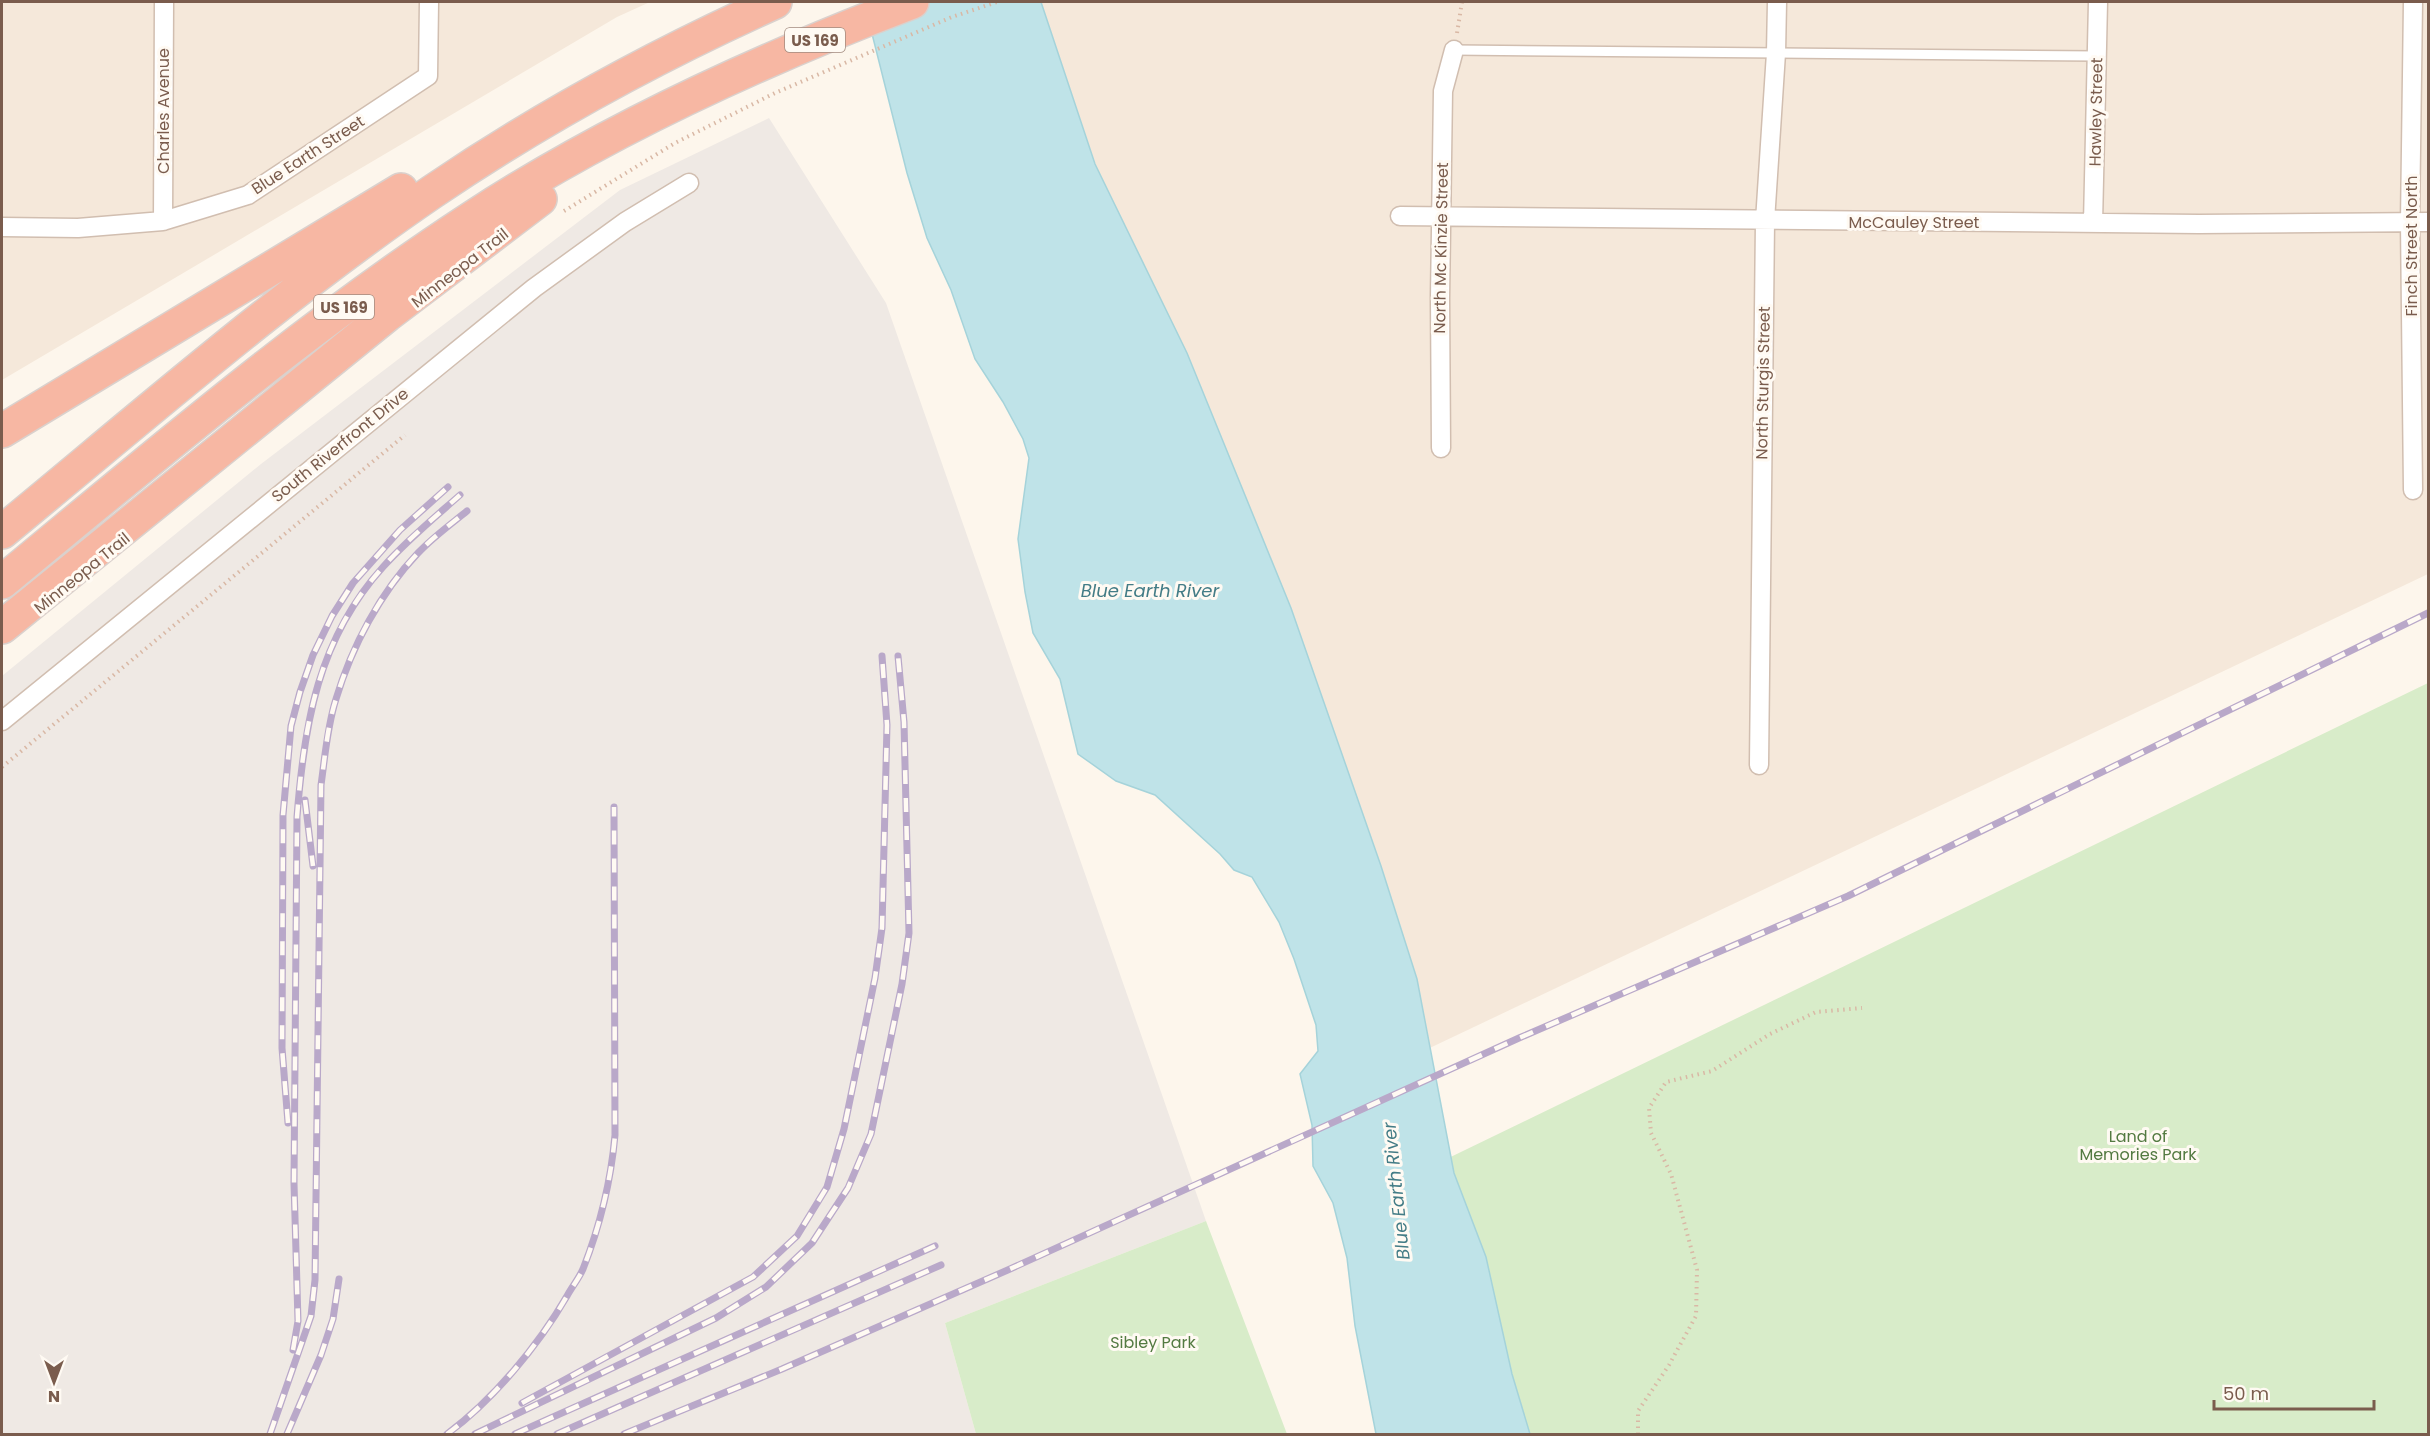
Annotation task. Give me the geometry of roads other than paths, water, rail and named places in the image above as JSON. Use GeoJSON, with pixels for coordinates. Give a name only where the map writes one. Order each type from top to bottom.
{"type":"FeatureCollection","features":[{"type":"Feature","properties":{"kind":"highway","name":"US 169"},"geometry":{"type":"LineString","coordinates":[[2,532],[278,306],[348,252],[433,192],[563,108],[695,38],[775,2]]}},
{"type":"Feature","properties":{"kind":"highway","name":"US 169"},"geometry":{"type":"LineString","coordinates":[[2,582],[265,366],[363,292],[473,217],[559,166],[720,82],[854,24],[912,2]]}},
{"type":"Feature","properties":{"kind":"highway"},"geometry":{"type":"LineString","coordinates":[[2,431],[411,183],[563,108]]}},
{"type":"Feature","properties":{"kind":"highway"},"geometry":{"type":"LineString","coordinates":[[2,627],[387,315],[652,116]]}},
{"type":"Feature","properties":{"kind":"street","name":"Charles Avenue"},"geometry":{"type":"LineString","coordinates":[[162,221],[164,2]]}},
{"type":"Feature","properties":{"kind":"street","name":"Blue Earth Street"},"geometry":{"type":"LineString","coordinates":[[2,227],[78,228],[162,221],[248,195],[428,76],[429,2]]}},
{"type":"Feature","properties":{"kind":"street","name":"North Sturgis Street"},"geometry":{"type":"LineString","coordinates":[[1759,765],[1765,221],[1777,2]]}},
{"type":"Feature","properties":{"kind":"street","name":"Hawley Street"},"geometry":{"type":"LineString","coordinates":[[2093,222],[2098,2]]}},
{"type":"Feature","properties":{"kind":"street","name":"Finch Street North"},"geometry":{"type":"LineString","coordinates":[[2412,490],[2410,222],[2413,2]]}},
{"type":"Feature","properties":{"kind":"street","name":"North Mc Kinzie Street"},"geometry":{"type":"LineString","coordinates":[[1441,448],[1443,91],[1454,50]]}},
{"type":"Feature","properties":{"kind":"street","name":"South Riverfront Drive"},"geometry":{"type":"LineString","coordinates":[[2,721],[534,288],[625,222],[689,183]]}},
{"type":"Feature","properties":{"kind":"street","name":"McCauley Street"},"geometry":{"type":"LineString","coordinates":[[1401,216],[2199,224],[2428,222]]}},
{"type":"Feature","properties":{"kind":"lane"},"geometry":{"type":"LineString","coordinates":[[1454,50],[2097,56]]}},
{"type":"Feature","properties":{"kind":"water","name":"Blue Earth River"},"geometry":{"type":"Polygon","coordinates":[[[864,2],[1041,2],[1095,164],[1187,353],[1291,608],[1381,866],[1417,979],[1454,1173],[1486,1257],[1512,1374],[1530,1434],[1376,1434],[1355,1326],[1347,1258],[1333,1203],[1313,1166],[1312,1125],[1300,1074],[1318,1051],[1316,1025],[1294,959],[1279,922],[1252,877],[1234,870],[1220,854],[1155,795],[1116,781],[1078,754],[1060,679],[1033,633],[1025,592],[1018,539],[1029,458],[1023,439],[1003,402],[975,359],[951,290],[927,238],[907,173],[864,2]]]}},
{"type":"Feature","properties":{"kind":"railway"},"geometry":{"type":"LineString","coordinates":[[288,1123],[282,1048],[283,815],[291,726],[313,655],[332,616],[353,583],[400,530],[448,487]]}},
{"type":"Feature","properties":{"kind":"railway"},"geometry":{"type":"LineString","coordinates":[[293,1350],[298,1321],[294,1183],[297,817],[310,716],[329,653],[343,623],[361,595],[401,548],[460,495]]}},
{"type":"Feature","properties":{"kind":"railway"},"geometry":{"type":"LineString","coordinates":[[270,1434],[311,1316],[315,1280],[321,785],[330,720],[350,659],[391,585],[418,553],[467,511]]}},
{"type":"Feature","properties":{"kind":"railway"},"geometry":{"type":"LineString","coordinates":[[624,1434],[782,1369],[1010,1269],[1519,1038],[1848,896],[2428,613]]}},
{"type":"Feature","properties":{"kind":"railway"},"geometry":{"type":"LineString","coordinates":[[522,1403],[753,1277],[797,1236],[827,1187],[844,1129],[875,978],[882,928],[887,725],[882,656]]}},
{"type":"Feature","properties":{"kind":"railway"},"geometry":{"type":"LineString","coordinates":[[475,1434],[716,1318],[766,1287],[812,1243],[848,1188],[871,1134],[902,984],[909,933],[904,722],[898,656]]}},
{"type":"Feature","properties":{"kind":"railway"},"geometry":{"type":"LineString","coordinates":[[305,800],[313,866]]}},
{"type":"Feature","properties":{"kind":"railway"},"geometry":{"type":"LineString","coordinates":[[447,1434],[498,1389],[542,1334],[581,1272],[600,1220],[608,1186],[615,1135],[614,807]]}},
{"type":"Feature","properties":{"kind":"railway"},"geometry":{"type":"LineString","coordinates":[[515,1434],[935,1246]]}},
{"type":"Feature","properties":{"kind":"railway"},"geometry":{"type":"LineString","coordinates":[[557,1434],[941,1265]]}},
{"type":"Feature","properties":{"kind":"railway"},"geometry":{"type":"LineString","coordinates":[[287,1434],[321,1355],[333,1319],[339,1279]]}},
{"type":"Feature","properties":{"kind":"park label","name":"Land of Memories Park"},"geometry":{"type":"Point","coordinates":[2138,1145]}},
{"type":"Feature","properties":{"kind":"park label","name":"Sibley Park"},"geometry":{"type":"Point","coordinates":[1153,1342]}}]}
